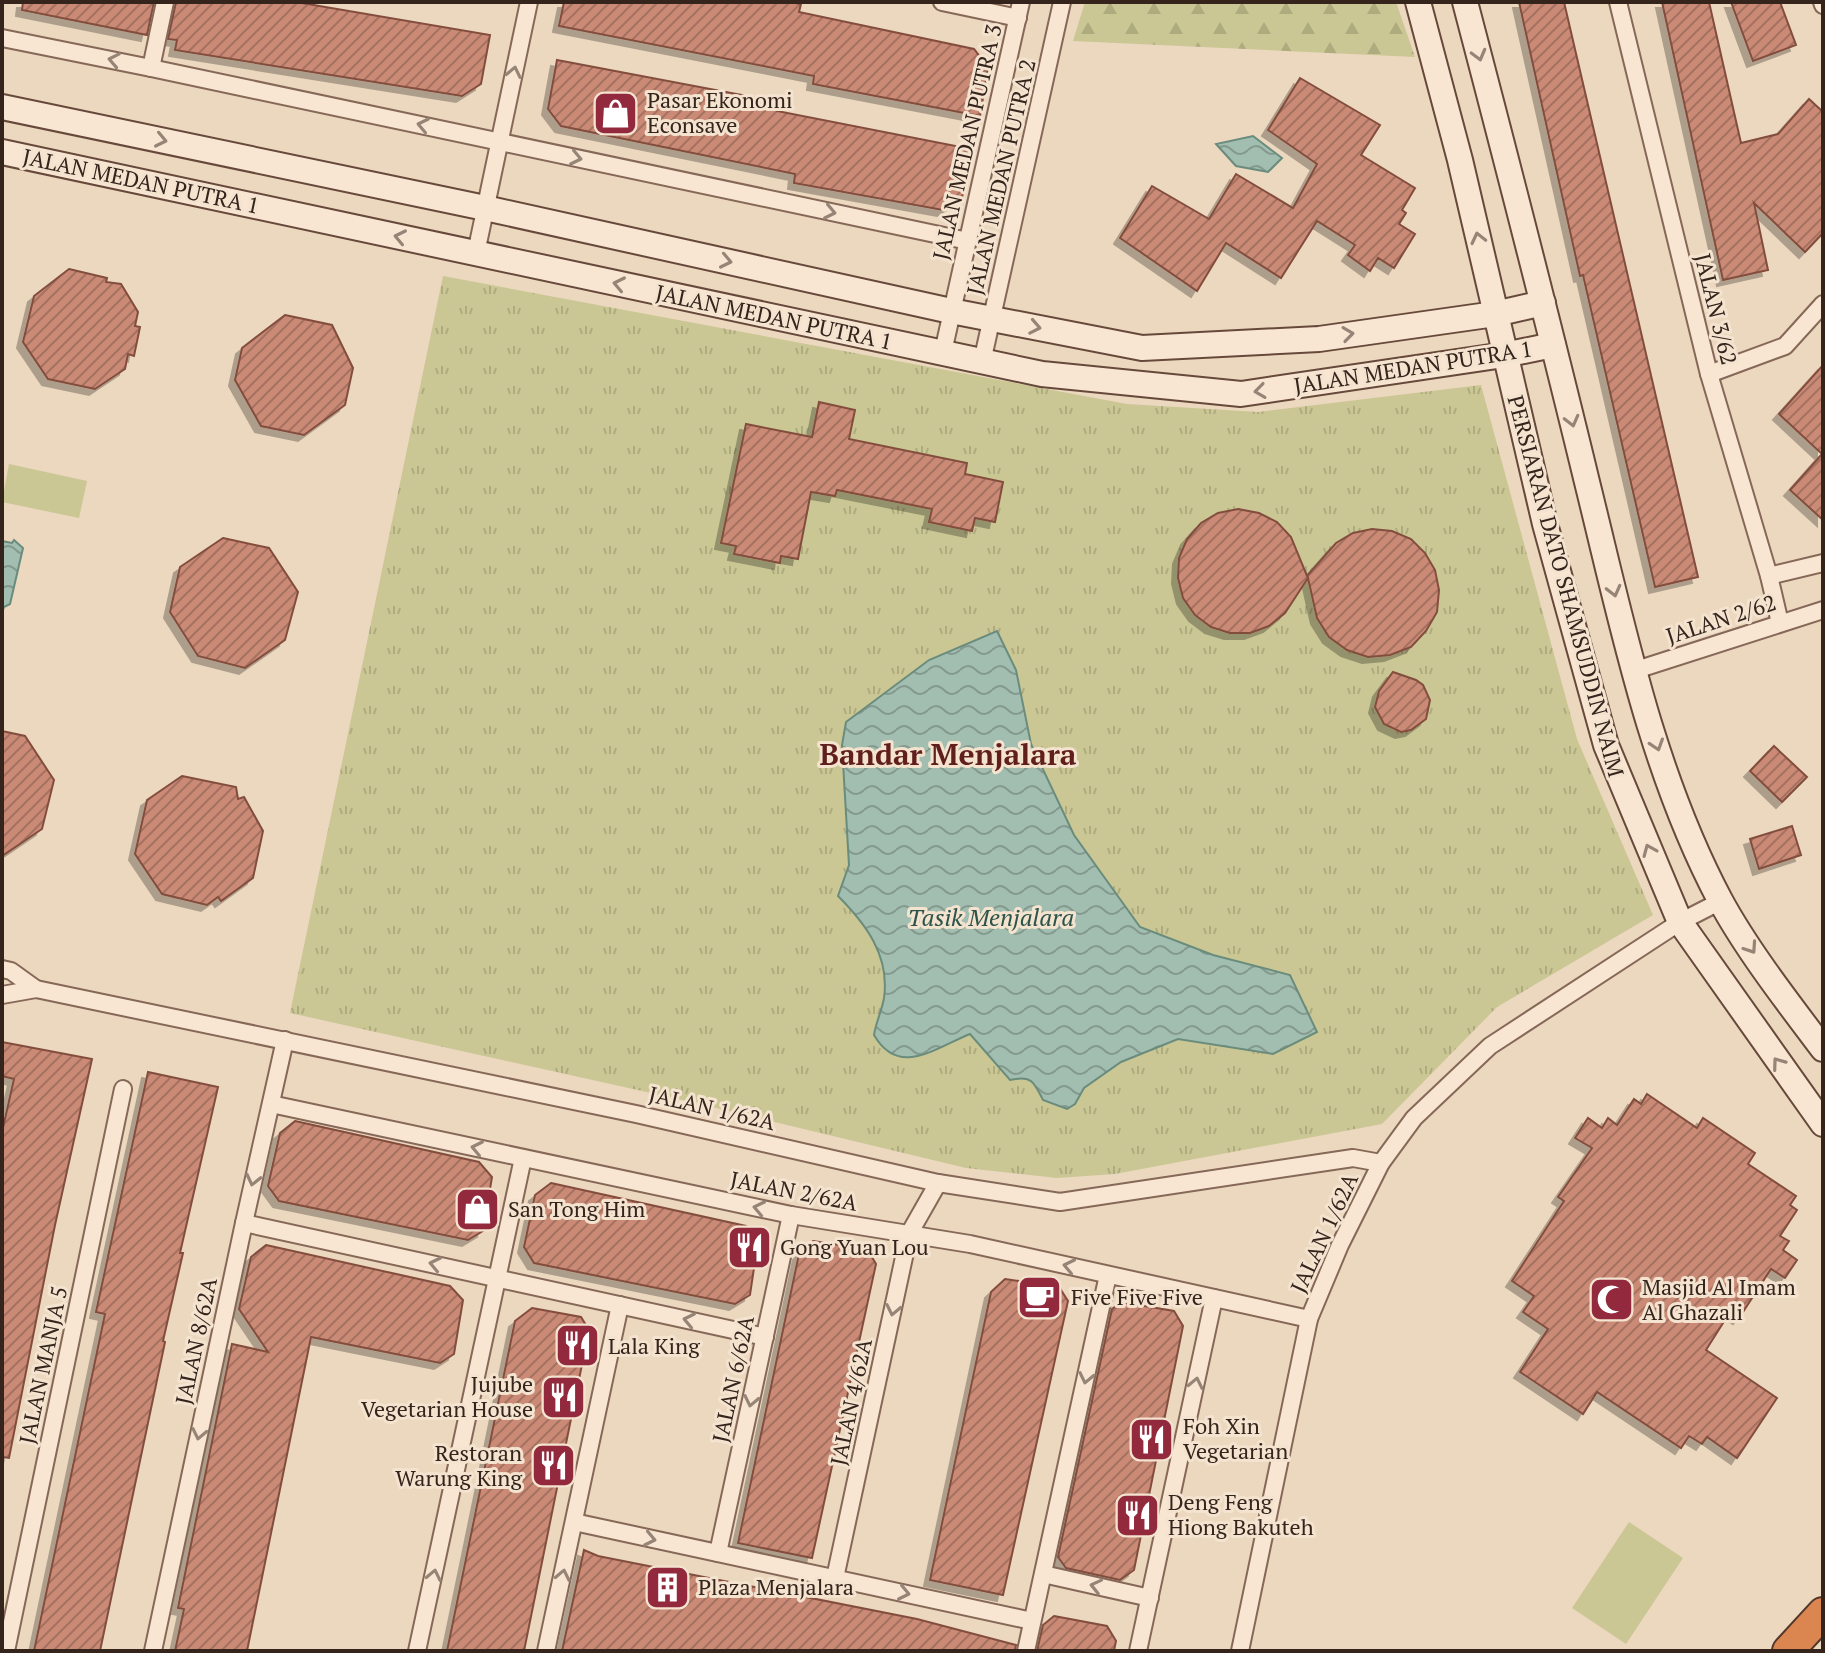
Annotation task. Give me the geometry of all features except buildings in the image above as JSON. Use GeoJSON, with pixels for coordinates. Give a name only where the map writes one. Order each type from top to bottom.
{"type":"FeatureCollection","features":[{"type":"Feature","properties":{"kind":"highway"},"geometry":{"type":"LineString","coordinates":[[1788,1651],[1823,1613]]}},
{"type":"Feature","properties":{"kind":"street"},"geometry":{"type":"LineString","coordinates":[[151,68],[165,2]]}},
{"type":"Feature","properties":{"kind":"street"},"geometry":{"type":"LineString","coordinates":[[476,253],[529,2]]}},
{"type":"Feature","properties":{"kind":"street","name":"JALAN MEDAN PUTRA 3"},"geometry":{"type":"LineString","coordinates":[[942,2],[1019,10],[943,352]]}},
{"type":"Feature","properties":{"kind":"street","name":"JALAN MEDAN PUTRA 2"},"geometry":{"type":"LineString","coordinates":[[982,362],[1062,2]]}},
{"type":"Feature","properties":{"kind":"street","name":"PERSIARAN DATO SHAMSUDDIN NAIM"},"geometry":{"type":"LineString","coordinates":[[1418,2],[1460,160],[1545,524],[1606,745],[1680,922],[1823,1124]]}},
{"type":"Feature","properties":{"kind":"street","name":"PERSIARAN DATO SHAMSUDDIN NAIM"},"geometry":{"type":"LineString","coordinates":[[1465,2],[1633,671],[1666,773],[1721,901],[1782,994],[1823,1049]]}},
{"type":"Feature","properties":{"kind":"street","name":"JALAN 3/62"},"geometry":{"type":"LineString","coordinates":[[1618,2],[1709,374],[1780,623]]}},
{"type":"Feature","properties":{"kind":"street"},"geometry":{"type":"LineString","coordinates":[[2,38],[968,241]]}},
{"type":"Feature","properties":{"kind":"street","name":"JALAN MEDAN PUTRA 1"},"geometry":{"type":"LineString","coordinates":[[2,107],[485,208],[951,311],[1142,348],[1319,339],[1495,314],[1543,303]]}},
{"type":"Feature","properties":{"kind":"street","name":"JALAN MEDAN PUTRA 1"},"geometry":{"type":"LineString","coordinates":[[2,152],[1042,374],[1241,394],[1553,345]]}},
{"type":"Feature","properties":{"kind":"street"},"geometry":{"type":"LineString","coordinates":[[1709,374],[1785,346],[1823,304]]}},
{"type":"Feature","properties":{"kind":"street","name":"JALAN 2/62"},"geometry":{"type":"LineString","coordinates":[[1769,576],[1823,563]]}},
{"type":"Feature","properties":{"kind":"street","name":"JALAN 2/62"},"geometry":{"type":"LineString","coordinates":[[1633,671],[1823,610]]}},
{"type":"Feature","properties":{"kind":"street","name":"JALAN 1/62A"},"geometry":{"type":"LineString","coordinates":[[1240,1651],[1309,1319],[1340,1245],[1381,1163],[1422,1110],[1490,1046],[1680,922],[1721,901]]}},
{"type":"Feature","properties":{"kind":"street","name":"JALAN 1/62A"},"geometry":{"type":"LineString","coordinates":[[2,969],[11,971],[36,989]]}},
{"type":"Feature","properties":{"kind":"street","name":"JALAN 1/62A"},"geometry":{"type":"LineString","coordinates":[[2,995],[36,989],[636,1114],[938,1183],[1060,1202],[1353,1158],[1381,1163]]}},
{"type":"Feature","properties":{"kind":"street","name":"JALAN 8/62A"},"geometry":{"type":"LineString","coordinates":[[153,1651],[285,1040]]}},
{"type":"Feature","properties":{"kind":"street","name":"JALAN MANJA 5"},"geometry":{"type":"LineString","coordinates":[[6,1651],[123,1089]]}},
{"type":"Feature","properties":{"kind":"street","name":"JALAN 2/62A"},"geometry":{"type":"LineString","coordinates":[[271,1104],[791,1215],[970,1244],[1309,1319]]}},
{"type":"Feature","properties":{"kind":"street"},"geometry":{"type":"LineString","coordinates":[[417,1651],[523,1158]]}},
{"type":"Feature","properties":{"kind":"street","name":"JALAN 4/62A"},"geometry":{"type":"LineString","coordinates":[[835,1578],[909,1234],[938,1183]]}},
{"type":"Feature","properties":{"kind":"street","name":"JALAN 6/62A"},"geometry":{"type":"LineString","coordinates":[[718,1553],[791,1215]]}},
{"type":"Feature","properties":{"kind":"street"},"geometry":{"type":"LineString","coordinates":[[244,1223],[765,1337]]}},
{"type":"Feature","properties":{"kind":"street"},"geometry":{"type":"LineString","coordinates":[[1026,1651],[1108,1275]]}},
{"type":"Feature","properties":{"kind":"street"},"geometry":{"type":"LineString","coordinates":[[1138,1651],[1214,1298]]}},
{"type":"Feature","properties":{"kind":"street"},"geometry":{"type":"LineString","coordinates":[[546,1651],[620,1305]]}},
{"type":"Feature","properties":{"kind":"street"},"geometry":{"type":"LineString","coordinates":[[574,1522],[1032,1621]]}},
{"type":"Feature","properties":{"kind":"street"},"geometry":{"type":"LineString","coordinates":[[1043,1574],[1150,1598]]}},
{"type":"Feature","properties":{"kind":"street"},"geometry":{"type":"LineString","coordinates":[[1799,1651],[1823,1627]]}},
{"type":"Feature","properties":{"kind":"green space"},"geometry":{"type":"Polygon","coordinates":[[[1085,2],[1396,2],[1415,57],[1073,41],[1085,2]]]}},
{"type":"Feature","properties":{"kind":"green space"},"geometry":{"type":"Polygon","coordinates":[[[443,276],[1127,404],[1258,412],[1481,385],[1577,739],[1653,915],[1497,1007],[1382,1124],[1115,1174],[1057,1178],[966,1168],[687,1101],[290,1013],[443,276]]]}},
{"type":"Feature","properties":{"kind":"green space"},"geometry":{"type":"Polygon","coordinates":[[[9,464],[87,481],[79,518],[2,502],[9,464]]]}},
{"type":"Feature","properties":{"kind":"green space"},"geometry":{"type":"Polygon","coordinates":[[[1629,1522],[1683,1558],[1626,1644],[1572,1608],[1629,1522]]]}},
{"type":"Feature","properties":{"kind":"water"},"geometry":{"type":"Polygon","coordinates":[[[1253,136],[1282,158],[1268,172],[1236,166],[1216,144],[1253,136]]]}},
{"type":"Feature","properties":{"kind":"water"},"geometry":{"type":"Polygon","coordinates":[[[14,540],[23,548],[10,604],[3,610],[2,541],[12,543],[14,540]]]}},
{"type":"Feature","properties":{"kind":"water","name":"Tasik Menjalara"},"geometry":{"type":"Polygon","coordinates":[[[997,631],[1016,670],[1031,744],[1074,835],[1140,927],[1213,955],[1290,975],[1317,1032],[1273,1054],[1178,1039],[1121,1062],[1084,1088],[1075,1104],[1067,1109],[1043,1100],[1028,1079],[1010,1080],[970,1034],[918,1056],[895,1055],[884,1048],[874,1035],[884,998],[883,968],[874,942],[838,896],[849,865],[842,745],[846,722],[929,660],[997,631]]]}},
{"type":"Feature","properties":{"kind":"place","name":"Pasar Ekonomi Econsave"},"geometry":{"type":"Point","coordinates":[616,113]}},
{"type":"Feature","properties":{"kind":"place","name":"San Tong Him"},"geometry":{"type":"Point","coordinates":[477,1209]}},
{"type":"Feature","properties":{"kind":"place","name":"Gong Yuan Lou"},"geometry":{"type":"Point","coordinates":[749,1247]}},
{"type":"Feature","properties":{"kind":"place","name":"Five Five Five"},"geometry":{"type":"Point","coordinates":[1040,1297]}},
{"type":"Feature","properties":{"kind":"place","name":"Masjid Al Imam Al Ghazali"},"geometry":{"type":"Point","coordinates":[1611,1300]}},
{"type":"Feature","properties":{"kind":"place","name":"Lala King"},"geometry":{"type":"Point","coordinates":[577,1346]}},
{"type":"Feature","properties":{"kind":"place","name":"Jujube Vegetarian House"},"geometry":{"type":"Point","coordinates":[564,1397]}},
{"type":"Feature","properties":{"kind":"place","name":"Foh Xin Vegetarian"},"geometry":{"type":"Point","coordinates":[1152,1439]}},
{"type":"Feature","properties":{"kind":"place","name":"Restoran Warung King"},"geometry":{"type":"Point","coordinates":[553,1466]}},
{"type":"Feature","properties":{"kind":"place","name":"Deng Feng Hiong Bakuteh"},"geometry":{"type":"Point","coordinates":[1137,1515]}},
{"type":"Feature","properties":{"kind":"place","name":"Plaza Menjalara"},"geometry":{"type":"Point","coordinates":[667,1587]}},
{"type":"Feature","properties":{"kind":"district","name":"Bandar Menjalara"},"geometry":{"type":"Point","coordinates":[948,755]}}]}
